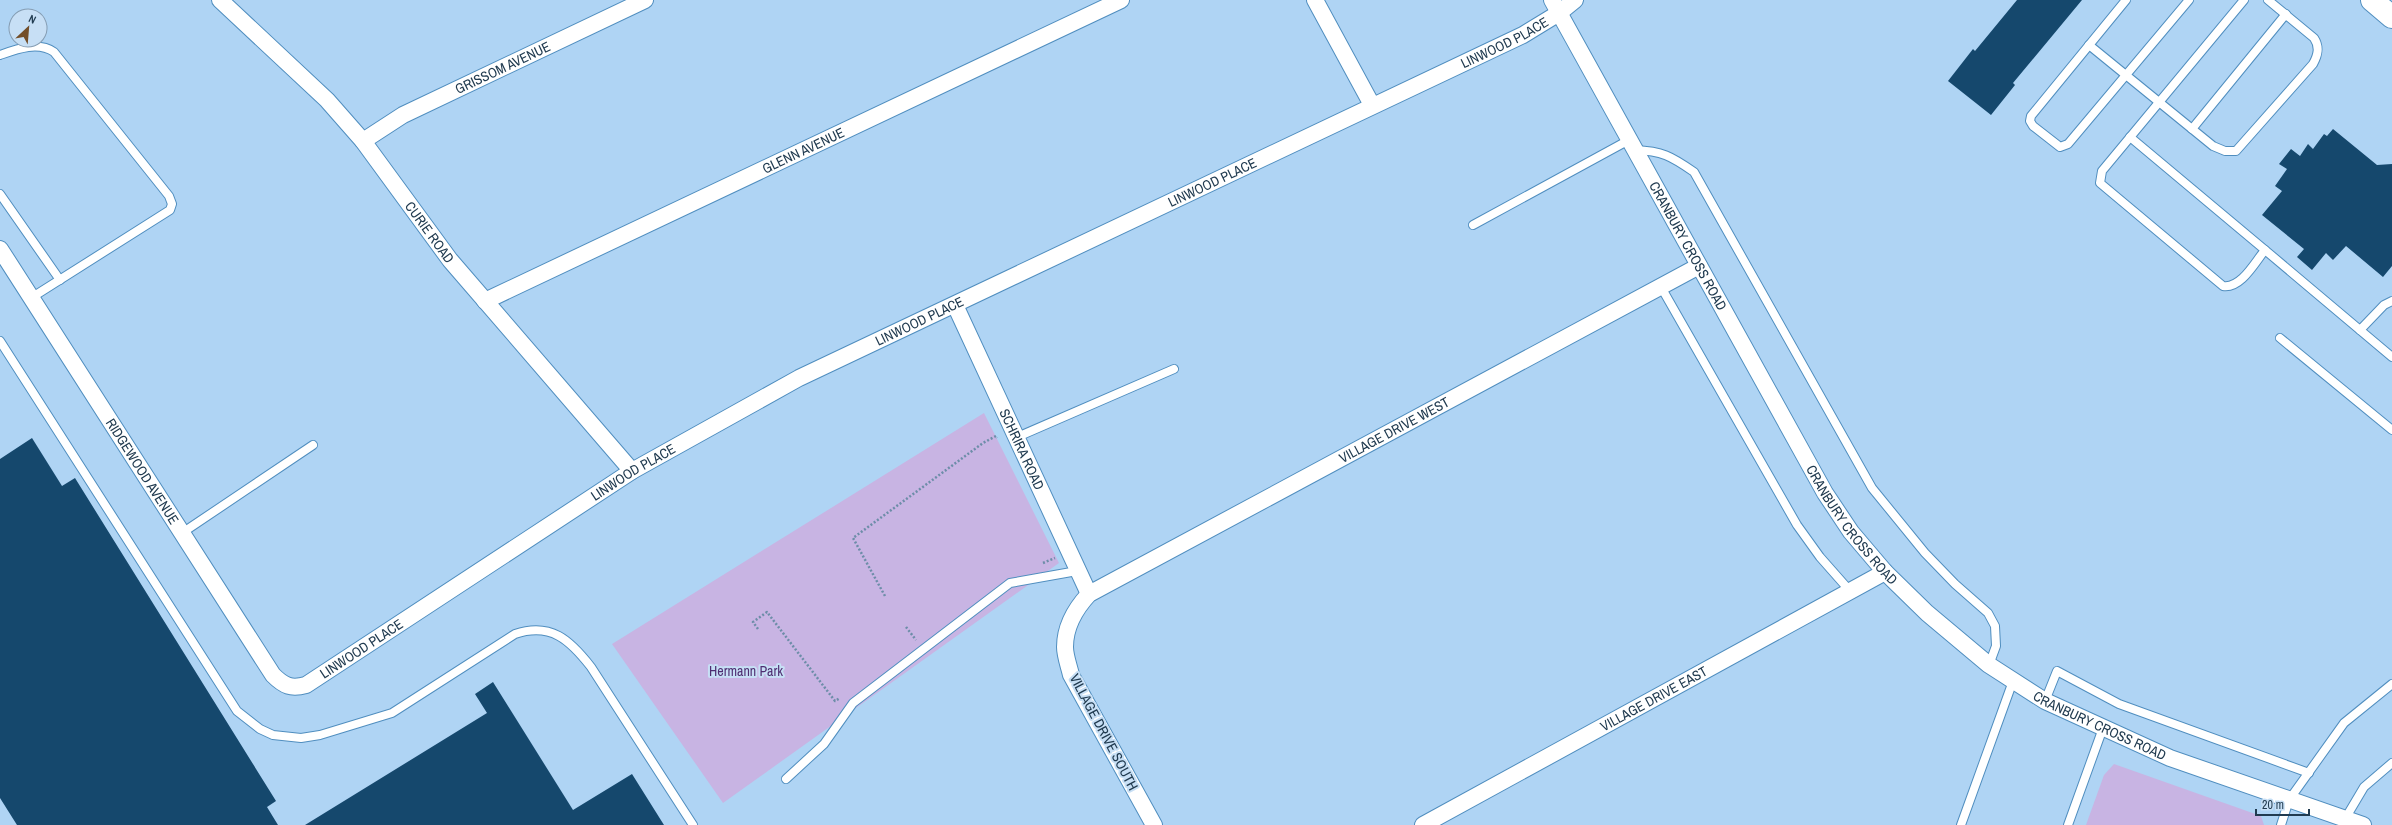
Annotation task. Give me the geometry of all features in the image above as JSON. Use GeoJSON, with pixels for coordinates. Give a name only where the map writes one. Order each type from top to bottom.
{"type":"FeatureCollection","features":[{"type":"Feature","properties":{"kind":"street","name":"GRISSOM AVENUE"},"geometry":{"type":"LineString","coordinates":[[363,141],[403,115],[645,0]]}},
{"type":"Feature","properties":{"kind":"street","name":"GLENN AVENUE"},"geometry":{"type":"LineString","coordinates":[[485,301],[1121,0]]}},
{"type":"Feature","properties":{"kind":"street"},"geometry":{"type":"LineString","coordinates":[[1315,0],[1372,105]]}},
{"type":"Feature","properties":{"kind":"street","name":"LINWOOD PLACE"},"geometry":{"type":"LineString","coordinates":[[290,687],[306,685],[632,471],[799,378],[1372,105],[1523,35],[1556,6],[1574,0]]}},
{"type":"Feature","properties":{"kind":"street"},"geometry":{"type":"LineString","coordinates":[[2372,0],[2392,17]]}},
{"type":"Feature","properties":{"kind":"street","name":"CURIE ROAD"},"geometry":{"type":"LineString","coordinates":[[229,3],[327,100],[363,141],[450,260],[632,471]]}},
{"type":"Feature","properties":{"kind":"street","name":"CRANBURY CROSS ROAD"},"geometry":{"type":"LineString","coordinates":[[1556,6],[1825,492],[1851,532],[1885,572],[1927,613],[1989,665],[2045,701],[2170,758],[2363,825]]}},
{"type":"Feature","properties":{"kind":"street","name":"RIDGEWOOD AVENUE"},"geometry":{"type":"LineString","coordinates":[[0,249],[273,674],[282,684],[290,687]]}},
{"type":"Feature","properties":{"kind":"street","name":"VILLAGE DRIVE WEST"},"geometry":{"type":"LineString","coordinates":[[1089,594],[1699,266]]}},
{"type":"Feature","properties":{"kind":"street","name":"SCHRIRA ROAD"},"geometry":{"type":"LineString","coordinates":[[954,305],[1089,594]]}},
{"type":"Feature","properties":{"kind":"street","name":"VILLAGE DRIVE EAST"},"geometry":{"type":"LineString","coordinates":[[1423,825],[1885,572]]}},
{"type":"Feature","properties":{"kind":"street","name":"VILLAGE DRIVE SOUTH"},"geometry":{"type":"LineString","coordinates":[[1089,594],[1076,607],[1066,641],[1065,647],[1071,675],[1154,825]]}},
{"type":"Feature","properties":{"kind":"lane"},"geometry":{"type":"LineString","coordinates":[[2126,0],[2032,116],[2031,123],[2056,145],[2066,146],[2189,0]]}},
{"type":"Feature","properties":{"kind":"lane"},"geometry":{"type":"LineString","coordinates":[[2244,0],[2102,171],[2100,179],[2102,187],[2223,286],[2229,287],[2238,283],[2265,250]]}},
{"type":"Feature","properties":{"kind":"lane"},"geometry":{"type":"LineString","coordinates":[[2090,45],[2218,149],[2231,152],[2236,151],[2313,64],[2318,54],[2318,43],[2314,38],[2268,0]]}},
{"type":"Feature","properties":{"kind":"lane"},"geometry":{"type":"LineString","coordinates":[[2192,129],[2286,14]]}},
{"type":"Feature","properties":{"kind":"lane"},"geometry":{"type":"LineString","coordinates":[[0,55],[18,49],[31,47],[47,47],[54,52],[169,196],[172,204],[170,210],[31,298]]}},
{"type":"Feature","properties":{"kind":"lane"},"geometry":{"type":"LineString","coordinates":[[2130,137],[2392,357]]}},
{"type":"Feature","properties":{"kind":"lane"},"geometry":{"type":"LineString","coordinates":[[1472,225],[1632,145],[1657,151],[1677,160],[1694,172],[1872,488],[1925,553],[1955,584],[1988,613],[1996,626],[1996,646],[1989,665]]}},
{"type":"Feature","properties":{"kind":"lane"},"geometry":{"type":"LineString","coordinates":[[0,194],[60,280]]}},
{"type":"Feature","properties":{"kind":"lane"},"geometry":{"type":"LineString","coordinates":[[1660,287],[1797,525],[1820,557],[1850,591]]}},
{"type":"Feature","properties":{"kind":"lane"},"geometry":{"type":"LineString","coordinates":[[2360,330],[2384,304],[2392,301]]}},
{"type":"Feature","properties":{"kind":"lane"},"geometry":{"type":"LineString","coordinates":[[2280,338],[2392,430]]}},
{"type":"Feature","properties":{"kind":"lane"},"geometry":{"type":"LineString","coordinates":[[0,341],[237,711],[260,729],[280,736],[302,738],[392,713],[515,634],[531,628],[545,629],[561,637],[579,651],[591,667],[693,825]]}},
{"type":"Feature","properties":{"kind":"lane"},"geometry":{"type":"LineString","coordinates":[[1015,438],[1174,370]]}},
{"type":"Feature","properties":{"kind":"lane"},"geometry":{"type":"LineString","coordinates":[[182,533],[313,445]]}},
{"type":"Feature","properties":{"kind":"lane"},"geometry":{"type":"LineString","coordinates":[[786,780],[824,744],[853,703],[1010,583],[1077,571]]}},
{"type":"Feature","properties":{"kind":"lane"},"geometry":{"type":"LineString","coordinates":[[2045,701],[2057,671],[2118,704],[2309,773]]}},
{"type":"Feature","properties":{"kind":"lane"},"geometry":{"type":"LineString","coordinates":[[1961,825],[2013,681]]}},
{"type":"Feature","properties":{"kind":"lane"},"geometry":{"type":"LineString","coordinates":[[2281,825],[2289,800],[2344,724],[2392,684]]}},
{"type":"Feature","properties":{"kind":"lane"},"geometry":{"type":"LineString","coordinates":[[2068,825],[2103,728]]}},
{"type":"Feature","properties":{"kind":"lane"},"geometry":{"type":"LineString","coordinates":[[2346,819],[2364,787],[2392,763]]}},
{"type":"Feature","properties":{"kind":"path"},"geometry":{"type":"LineString","coordinates":[[885,596],[853,538],[983,443],[996,436],[999,443]]}},
{"type":"Feature","properties":{"kind":"path"},"geometry":{"type":"LineString","coordinates":[[1037,565],[1056,557],[1053,550]]}},
{"type":"Feature","properties":{"kind":"path"},"geometry":{"type":"LineString","coordinates":[[758,629],[753,622],[767,612],[835,702],[842,697]]}},
{"type":"Feature","properties":{"kind":"path"},"geometry":{"type":"LineString","coordinates":[[906,627],[918,642],[913,646]]}},
{"type":"Feature","properties":{"kind":"green space","name":"Hermann Park"},"geometry":{"type":"Polygon","coordinates":[[[984,413],[1059,563],[723,803],[612,644],[984,413]]]}},
{"type":"Feature","properties":{"kind":"green space"},"geometry":{"type":"Polygon","coordinates":[[[2114,764],[2261,816],[2264,825],[2086,825],[2104,775],[2114,764]]]}},
{"type":"Feature","properties":{"kind":"building"},"geometry":{"type":"Polygon","coordinates":[[[2017,0],[2082,0],[2013,83],[2015,85],[1991,115],[1948,81],[1973,49],[1975,51],[2017,0]]]}},
{"type":"Feature","properties":{"kind":"building"},"geometry":{"type":"Polygon","coordinates":[[[2333,129],[2377,165],[2392,164],[2392,266],[2383,277],[2346,246],[2333,260],[2326,253],[2312,270],[2297,257],[2304,249],[2262,215],[2282,191],[2275,186],[2287,169],[2279,164],[2291,149],[2300,156],[2308,144],[2313,149],[2324,134],[2327,136],[2333,129]]]}},
{"type":"Feature","properties":{"kind":"building"},"geometry":{"type":"Polygon","coordinates":[[[32,438],[62,486],[75,478],[276,801],[267,807],[278,825],[17,825],[0,798],[0,459],[32,438]]]}},
{"type":"Feature","properties":{"kind":"building"},"geometry":{"type":"Polygon","coordinates":[[[493,682],[573,810],[632,774],[664,825],[305,825],[487,713],[475,694],[493,682]]]}}]}
